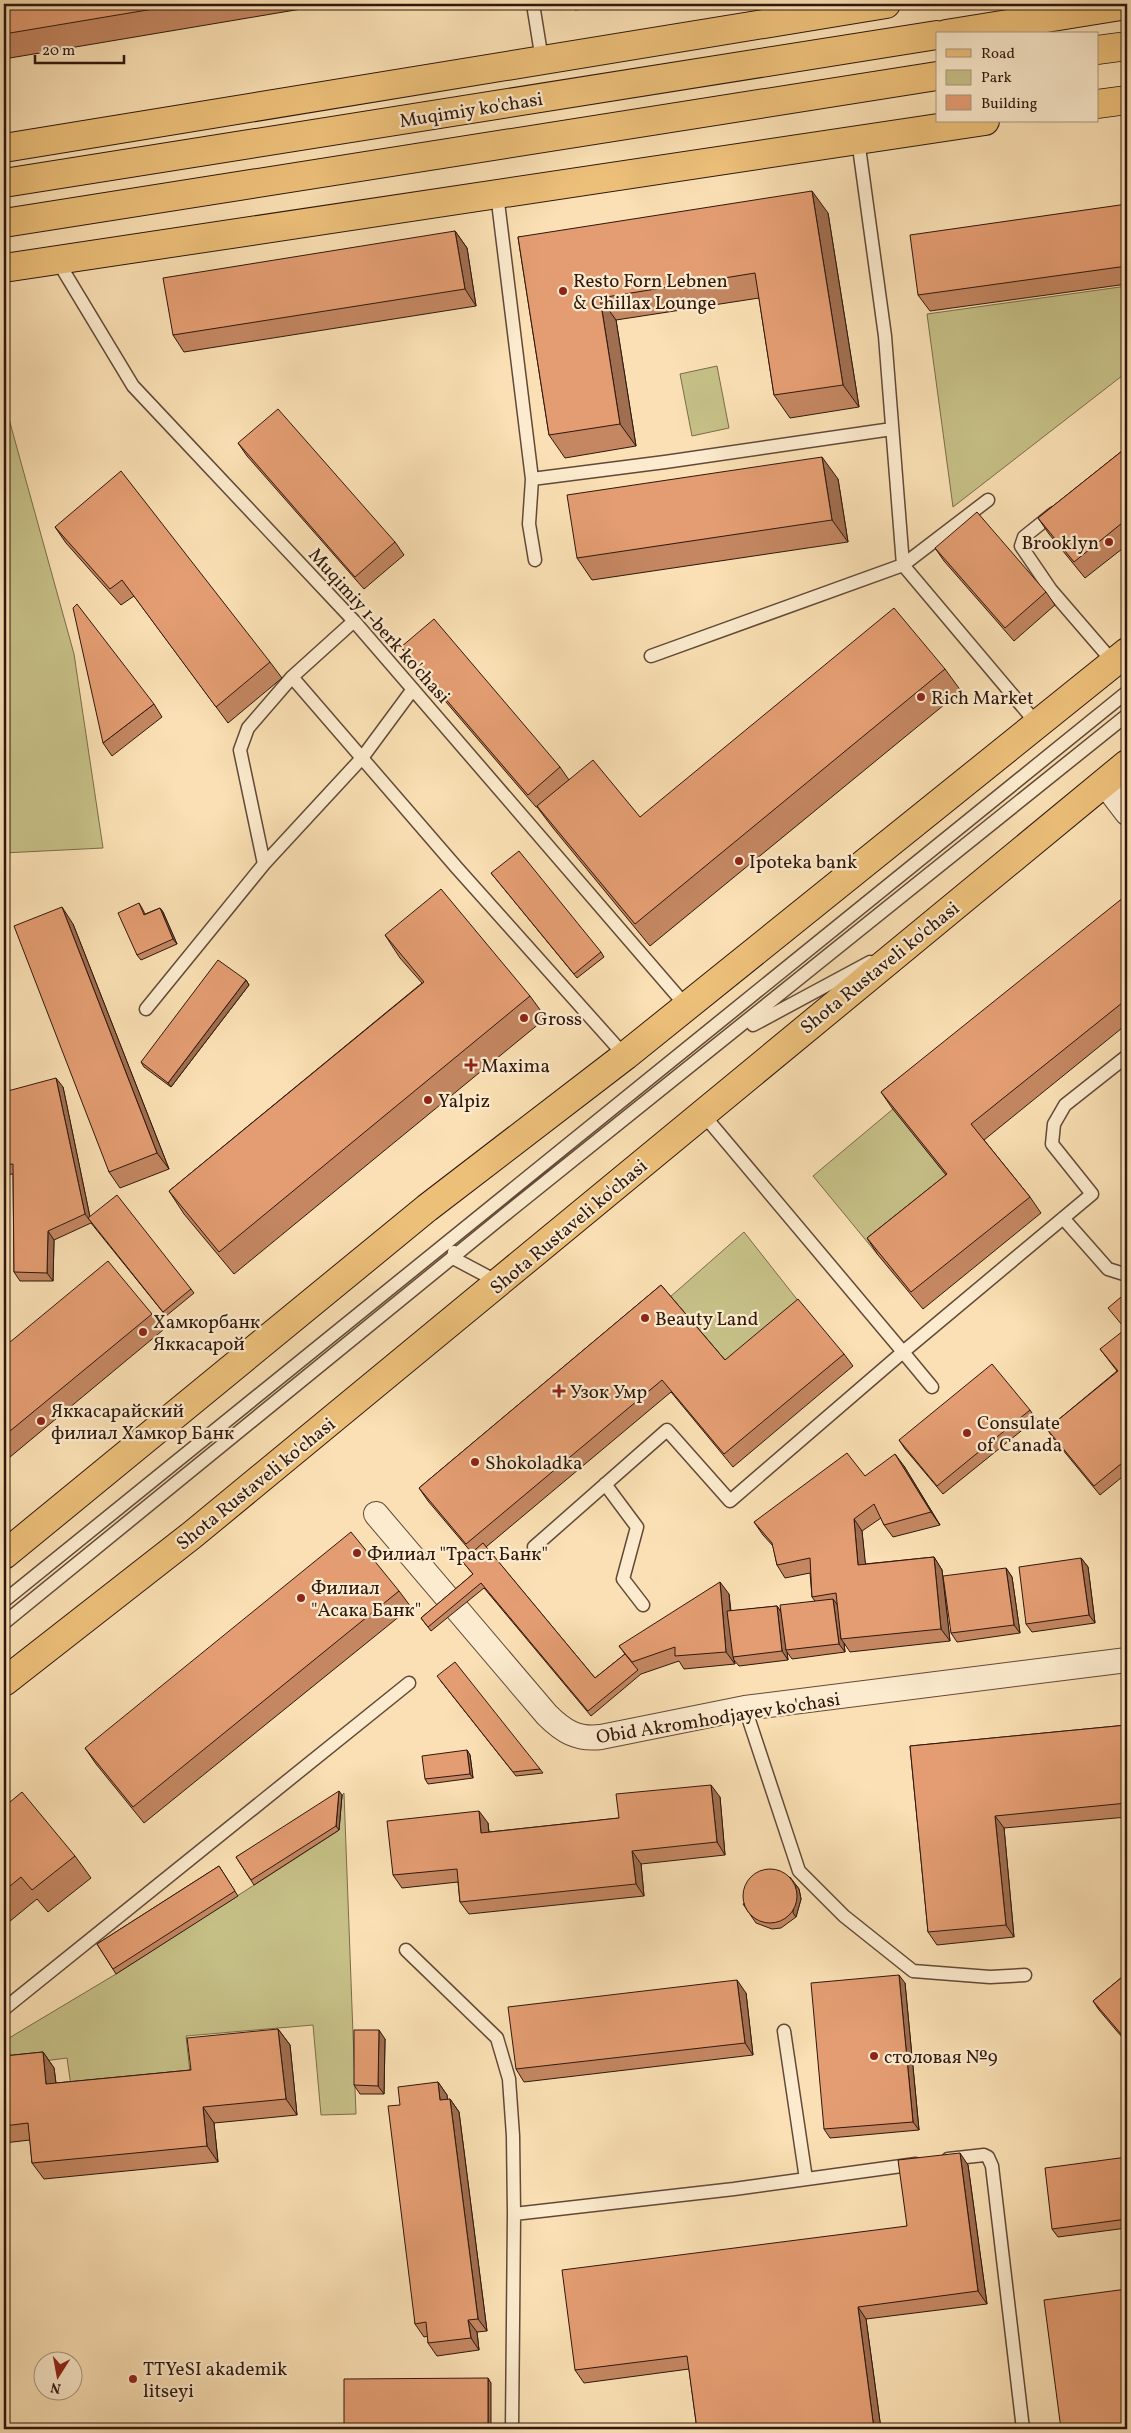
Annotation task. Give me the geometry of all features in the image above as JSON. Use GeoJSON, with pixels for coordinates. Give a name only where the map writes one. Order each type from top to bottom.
{"type":"FeatureCollection","features":[{"type":"Feature","properties":{"kind":"main road"},"geometry":{"type":"LineString","coordinates":[[4,148],[886,4]]}},
{"type":"Feature","properties":{"kind":"main road"},"geometry":{"type":"LineString","coordinates":[[958,32],[1127,5]]}},
{"type":"Feature","properties":{"kind":"main road","name":"Muqimiy ko'chasi"},"geometry":{"type":"LineString","coordinates":[[4,183],[936,35]]}},
{"type":"Feature","properties":{"kind":"main road"},"geometry":{"type":"LineString","coordinates":[[1098,50],[1127,46]]}},
{"type":"Feature","properties":{"kind":"main road"},"geometry":{"type":"LineString","coordinates":[[4,223],[936,76]]}},
{"type":"Feature","properties":{"kind":"main road"},"geometry":{"type":"LineString","coordinates":[[1098,104],[1127,100]]}},
{"type":"Feature","properties":{"kind":"main road"},"geometry":{"type":"LineString","coordinates":[[4,268],[978,122]]}},
{"type":"Feature","properties":{"kind":"main road"},"geometry":{"type":"LineString","coordinates":[[4,1555],[427,1208],[625,1056],[1121,657]]}},
{"type":"Feature","properties":{"kind":"main road","name":"Shota Rustaveli ko'chasi"},"geometry":{"type":"LineString","coordinates":[[4,1682],[192,1535],[500,1283],[702,1113],[1127,764]]}},
{"type":"Feature","properties":{"kind":"street"},"geometry":{"type":"LineString","coordinates":[[1104,783],[1127,813]]}},
{"type":"Feature","properties":{"kind":"street","name":"Obid Akromhodjayev ko'chasi"},"geometry":{"type":"LineString","coordinates":[[376,1514],[547,1715],[572,1734],[585,1738],[600,1737],[745,1708],[1127,1660]]}},
{"type":"Feature","properties":{"kind":"lane"},"geometry":{"type":"LineString","coordinates":[[533,4],[542,60]]}},
{"type":"Feature","properties":{"kind":"lane"},"geometry":{"type":"LineString","coordinates":[[858,140],[885,336],[903,565],[1038,725]]}},
{"type":"Feature","properties":{"kind":"lane"},"geometry":{"type":"LineString","coordinates":[[497,194],[532,479],[529,524],[535,560]]}},
{"type":"Feature","properties":{"kind":"lane","name":"Muqimiy 1-berk ko'chasi"},"geometry":{"type":"LineString","coordinates":[[57,260],[134,386],[354,621],[686,1007]]}},
{"type":"Feature","properties":{"kind":"lane"},"geometry":{"type":"LineString","coordinates":[[532,479],[892,429]]}},
{"type":"Feature","properties":{"kind":"lane"},"geometry":{"type":"LineString","coordinates":[[651,656],[903,565],[988,500]]}},
{"type":"Feature","properties":{"kind":"lane"},"geometry":{"type":"LineString","coordinates":[[1061,508],[1024,537],[1021,546],[1051,590],[1121,657]]}},
{"type":"Feature","properties":{"kind":"lane"},"geometry":{"type":"LineString","coordinates":[[264,864],[240,750],[248,728],[292,677],[354,621]]}},
{"type":"Feature","properties":{"kind":"lane"},"geometry":{"type":"LineString","coordinates":[[292,677],[625,1056]]}},
{"type":"Feature","properties":{"kind":"lane"},"geometry":{"type":"LineString","coordinates":[[146,1010],[264,864],[362,758],[414,689]]}},
{"type":"Feature","properties":{"kind":"lane"},"geometry":{"type":"LineString","coordinates":[[4,1601],[1127,692]]}},
{"type":"Feature","properties":{"kind":"lane"},"geometry":{"type":"LineString","coordinates":[[4,1623],[453,1258],[1127,715]]}},
{"type":"Feature","properties":{"kind":"lane"},"geometry":{"type":"LineString","coordinates":[[727,1039],[914,939]]}},
{"type":"Feature","properties":{"kind":"lane"},"geometry":{"type":"LineString","coordinates":[[534,1547],[667,1430],[730,1501],[903,1352],[1092,1194],[1052,1144],[1054,1124],[1065,1105],[1127,1056]]}},
{"type":"Feature","properties":{"kind":"lane"},"geometry":{"type":"LineString","coordinates":[[702,1113],[932,1387]]}},
{"type":"Feature","properties":{"kind":"lane"},"geometry":{"type":"LineString","coordinates":[[1064,1218],[1108,1269],[1127,1275]]}},
{"type":"Feature","properties":{"kind":"lane"},"geometry":{"type":"LineString","coordinates":[[453,1258],[457,1234]]}},
{"type":"Feature","properties":{"kind":"lane"},"geometry":{"type":"LineString","coordinates":[[453,1258],[500,1283]]}},
{"type":"Feature","properties":{"kind":"lane"},"geometry":{"type":"LineString","coordinates":[[605,1484],[636,1527],[623,1578],[643,1605]]}},
{"type":"Feature","properties":{"kind":"lane"},"geometry":{"type":"LineString","coordinates":[[4,2009],[409,1683]]}},
{"type":"Feature","properties":{"kind":"lane"},"geometry":{"type":"LineString","coordinates":[[745,1708],[799,1871],[844,1916],[913,1971],[990,1976],[1025,1975]]}},
{"type":"Feature","properties":{"kind":"lane"},"geometry":{"type":"LineString","coordinates":[[406,1950],[497,2038],[509,2079],[513,2136],[514,2214],[512,2429]]}},
{"type":"Feature","properties":{"kind":"lane"},"geometry":{"type":"LineString","coordinates":[[784,2031],[806,2179]]}},
{"type":"Feature","properties":{"kind":"lane"},"geometry":{"type":"LineString","coordinates":[[514,2214],[806,2179],[984,2155],[988,2157],[992,2166],[1023,2429]]}},
{"type":"Feature","properties":{"kind":"green space"},"geometry":{"type":"Polygon","coordinates":[[[1127,286],[1127,372],[953,507],[927,314],[1127,286]]]}},
{"type":"Feature","properties":{"kind":"green space"},"geometry":{"type":"Polygon","coordinates":[[[717,366],[729,428],[692,436],[680,374],[717,366]]]}},
{"type":"Feature","properties":{"kind":"green space"},"geometry":{"type":"Polygon","coordinates":[[[4,401],[74,654],[103,848],[4,853],[4,401]]]}},
{"type":"Feature","properties":{"kind":"green space"},"geometry":{"type":"Polygon","coordinates":[[[893,1109],[958,1190],[878,1255],[813,1176],[893,1109]]]}},
{"type":"Feature","properties":{"kind":"green space"},"geometry":{"type":"Polygon","coordinates":[[[744,1232],[807,1312],[734,1373],[670,1297],[744,1232]]]}},
{"type":"Feature","properties":{"kind":"green space"},"geometry":{"type":"Polygon","coordinates":[[[344,1793],[356,2114],[321,2115],[313,2025],[186,2036],[190,2072],[71,2086],[67,2058],[4,2066],[4,2041],[116,1974],[338,1831],[342,1795],[344,1793]]]}},
{"type":"Feature","properties":{"kind":"building"},"geometry":{"type":"Polygon","coordinates":[[[4,4],[183,4],[4,34],[4,4]]]}},
{"type":"Feature","properties":{"kind":"building"},"geometry":{"type":"Polygon","coordinates":[[[812,191],[843,385],[774,395],[755,273],[600,298],[620,424],[549,435],[518,237],[812,191]]]}},
{"type":"Feature","properties":{"kind":"building"},"geometry":{"type":"Polygon","coordinates":[[[1127,204],[1127,266],[918,295],[910,235],[1127,204]]]}},
{"type":"Feature","properties":{"kind":"building"},"geometry":{"type":"Polygon","coordinates":[[[455,231],[465,289],[173,335],[163,278],[455,231]]]}},
{"type":"Feature","properties":{"kind":"building"},"geometry":{"type":"Polygon","coordinates":[[[278,409],[395,542],[355,577],[238,443],[278,409]]]}},
{"type":"Feature","properties":{"kind":"building"},"geometry":{"type":"Polygon","coordinates":[[[1127,447],[1127,519],[1074,562],[1038,518],[1127,447]]]}},
{"type":"Feature","properties":{"kind":"building"},"geometry":{"type":"Polygon","coordinates":[[[822,457],[832,520],[577,558],[567,495],[822,457]]]}},
{"type":"Feature","properties":{"kind":"building"},"geometry":{"type":"Polygon","coordinates":[[[121,471],[270,662],[216,707],[122,580],[110,589],[55,527],[121,471]]]}},
{"type":"Feature","properties":{"kind":"building"},"geometry":{"type":"Polygon","coordinates":[[[977,512],[1046,592],[1005,628],[935,548],[977,512]]]}},
{"type":"Feature","properties":{"kind":"building"},"geometry":{"type":"Polygon","coordinates":[[[77,604],[154,704],[103,743],[73,608],[77,604]]]}},
{"type":"Feature","properties":{"kind":"building"},"geometry":{"type":"Polygon","coordinates":[[[894,608],[945,669],[635,924],[537,806],[593,760],[640,817],[894,608]]]}},
{"type":"Feature","properties":{"kind":"building"},"geometry":{"type":"Polygon","coordinates":[[[434,619],[560,767],[528,795],[401,647],[434,619]]]}},
{"type":"Feature","properties":{"kind":"building"},"geometry":{"type":"Polygon","coordinates":[[[519,851],[601,952],[574,974],[491,873],[519,851]]]}},
{"type":"Feature","properties":{"kind":"building"},"geometry":{"type":"Polygon","coordinates":[[[441,889],[530,996],[219,1252],[169,1191],[424,982],[385,935],[441,889]]]}},
{"type":"Feature","properties":{"kind":"building"},"geometry":{"type":"Polygon","coordinates":[[[1124,897],[1127,900],[1127,999],[971,1124],[1030,1197],[911,1292],[867,1238],[947,1174],[881,1092],[1124,897]]]}},
{"type":"Feature","properties":{"kind":"building"},"geometry":{"type":"Polygon","coordinates":[[[139,903],[144,915],[160,908],[173,939],[137,955],[118,913],[139,903]]]}},
{"type":"Feature","properties":{"kind":"building"},"geometry":{"type":"Polygon","coordinates":[[[62,907],[157,1153],[109,1172],[14,926],[62,907]]]}},
{"type":"Feature","properties":{"kind":"building"},"geometry":{"type":"Polygon","coordinates":[[[218,960],[246,980],[168,1083],[141,1062],[218,960]]]}},
{"type":"Feature","properties":{"kind":"building"},"geometry":{"type":"Polygon","coordinates":[[[56,1078],[85,1214],[48,1231],[47,1273],[14,1272],[13,1164],[4,1165],[4,1092],[56,1078]]]}},
{"type":"Feature","properties":{"kind":"building"},"geometry":{"type":"Polygon","coordinates":[[[117,1195],[191,1289],[163,1312],[88,1218],[117,1195]]]}},
{"type":"Feature","properties":{"kind":"building"},"geometry":{"type":"Polygon","coordinates":[[[108,1261],[152,1314],[4,1436],[4,1347],[108,1261]]]}},
{"type":"Feature","properties":{"kind":"building"},"geometry":{"type":"Polygon","coordinates":[[[661,1285],[725,1360],[798,1299],[844,1354],[724,1454],[662,1380],[466,1544],[419,1488],[661,1285]]]}},
{"type":"Feature","properties":{"kind":"building"},"geometry":{"type":"Polygon","coordinates":[[[1127,1292],[1127,1331],[1108,1308],[1127,1292]]]}},
{"type":"Feature","properties":{"kind":"building"},"geometry":{"type":"Polygon","coordinates":[[[1123,1331],[1127,1336],[1127,1459],[1094,1486],[1047,1429],[1118,1371],[1100,1349],[1123,1331]]]}},
{"type":"Feature","properties":{"kind":"building"},"geometry":{"type":"Polygon","coordinates":[[[992,1364],[1030,1410],[937,1486],[899,1440],[992,1364]]]}},
{"type":"Feature","properties":{"kind":"building"},"geometry":{"type":"Polygon","coordinates":[[[847,1453],[865,1476],[895,1454],[931,1512],[884,1525],[874,1504],[854,1519],[858,1565],[934,1557],[941,1629],[841,1639],[836,1593],[812,1597],[810,1558],[777,1565],[772,1543],[754,1522],[847,1453]]]}},
{"type":"Feature","properties":{"kind":"building"},"geometry":{"type":"Polygon","coordinates":[[[351,1532],[399,1591],[133,1807],[85,1748],[351,1532]]]}},
{"type":"Feature","properties":{"kind":"building"},"geometry":{"type":"Polygon","coordinates":[[[483,1543],[595,1678],[625,1654],[638,1670],[588,1711],[481,1583],[428,1627],[421,1618],[473,1574],[462,1561],[483,1543]]]}},
{"type":"Feature","properties":{"kind":"building"},"geometry":{"type":"Polygon","coordinates":[[[1081,1558],[1089,1615],[1026,1624],[1019,1567],[1081,1558]]]}},
{"type":"Feature","properties":{"kind":"building"},"geometry":{"type":"Polygon","coordinates":[[[1006,1568],[1014,1625],[951,1633],[943,1576],[1006,1568]]]}},
{"type":"Feature","properties":{"kind":"building"},"geometry":{"type":"Polygon","coordinates":[[[720,1582],[726,1652],[675,1656],[675,1647],[632,1662],[619,1646],[720,1582]]]}},
{"type":"Feature","properties":{"kind":"building"},"geometry":{"type":"Polygon","coordinates":[[[833,1599],[839,1644],[786,1650],[780,1605],[833,1599]]]}},
{"type":"Feature","properties":{"kind":"building"},"geometry":{"type":"Polygon","coordinates":[[[777,1606],[782,1651],[733,1657],[727,1611],[777,1606]]]}},
{"type":"Feature","properties":{"kind":"building"},"geometry":{"type":"Polygon","coordinates":[[[455,1662],[540,1769],[513,1772],[437,1676],[455,1662]]]}},
{"type":"Feature","properties":{"kind":"building"},"geometry":{"type":"Polygon","coordinates":[[[1127,1725],[1127,1803],[995,1816],[1006,1925],[928,1932],[910,1746],[1127,1725]]]}},
{"type":"Feature","properties":{"kind":"building"},"geometry":{"type":"Polygon","coordinates":[[[467,1750],[470,1774],[425,1779],[422,1756],[467,1750]]]}},
{"type":"Feature","properties":{"kind":"building"},"geometry":{"type":"Polygon","coordinates":[[[711,1785],[717,1842],[632,1851],[636,1884],[460,1902],[457,1869],[393,1875],[387,1821],[479,1811],[481,1833],[619,1818],[616,1794],[711,1785]]]}},
{"type":"Feature","properties":{"kind":"building"},"geometry":{"type":"Polygon","coordinates":[[[339,1791],[336,1826],[251,1880],[236,1857],[339,1791]]]}},
{"type":"Feature","properties":{"kind":"building"},"geometry":{"type":"Polygon","coordinates":[[[22,1792],[75,1856],[32,1890],[21,1877],[4,1891],[4,1807],[22,1792]]]}},
{"type":"Feature","properties":{"kind":"building"},"geometry":{"type":"Polygon","coordinates":[[[219,1866],[235,1891],[113,1969],[97,1944],[219,1866]]]}},
{"type":"Feature","properties":{"kind":"building"},"geometry":{"type":"Polygon","coordinates":[[[765,1869],[775,1869],[785,1873],[793,1881],[797,1896],[793,1911],[785,1919],[775,1923],[765,1923],[755,1919],[747,1911],[743,1901],[743,1891],[747,1881],[755,1873],[765,1869]]]}},
{"type":"Feature","properties":{"kind":"building"},"geometry":{"type":"Polygon","coordinates":[[[1127,1973],[1127,2041],[1093,2001],[1127,1973]]]}},
{"type":"Feature","properties":{"kind":"building"},"geometry":{"type":"Polygon","coordinates":[[[899,1975],[913,2122],[824,2129],[811,1983],[899,1975]]]}},
{"type":"Feature","properties":{"kind":"building"},"geometry":{"type":"Polygon","coordinates":[[[737,1980],[745,2043],[516,2069],[508,2007],[737,1980]]]}},
{"type":"Feature","properties":{"kind":"building"},"geometry":{"type":"Polygon","coordinates":[[[278,2029],[286,2099],[203,2107],[207,2146],[32,2163],[28,2123],[4,2126],[4,2056],[43,2052],[46,2084],[191,2070],[187,2038],[278,2029]]]}},
{"type":"Feature","properties":{"kind":"building"},"geometry":{"type":"Polygon","coordinates":[[[354,2030],[379,2030],[378,2086],[354,2085],[354,2030]]]}},
{"type":"Feature","properties":{"kind":"building"},"geometry":{"type":"Polygon","coordinates":[[[438,2082],[440,2100],[450,2099],[478,2319],[468,2320],[471,2338],[428,2343],[426,2322],[415,2324],[388,2106],[400,2105],[398,2087],[438,2082]]]}},
{"type":"Feature","properties":{"kind":"building"},"geometry":{"type":"Polygon","coordinates":[[[960,2153],[978,2291],[858,2307],[874,2429],[697,2429],[687,2356],[575,2370],[562,2270],[907,2226],[898,2160],[960,2153]]]}},
{"type":"Feature","properties":{"kind":"building"},"geometry":{"type":"Polygon","coordinates":[[[1127,2157],[1127,2219],[1052,2229],[1045,2168],[1127,2157]]]}},
{"type":"Feature","properties":{"kind":"building"},"geometry":{"type":"Polygon","coordinates":[[[1127,2289],[1127,2429],[1061,2429],[1044,2300],[1127,2289]]]}},
{"type":"Feature","properties":{"kind":"building"},"geometry":{"type":"Polygon","coordinates":[[[488,2378],[488,2429],[344,2429],[344,2379],[488,2378]]]}},
{"type":"Feature","properties":{"kind":"place","name":"Resto Forn Lebnen & Chillax Lounge"},"geometry":{"type":"Point","coordinates":[563,291]}},
{"type":"Feature","properties":{"kind":"place","name":"Brooklyn"},"geometry":{"type":"Point","coordinates":[1109,542]}},
{"type":"Feature","properties":{"kind":"place","name":"Rich Market"},"geometry":{"type":"Point","coordinates":[921,697]}},
{"type":"Feature","properties":{"kind":"place","name":"Ipoteka bank"},"geometry":{"type":"Point","coordinates":[739,861]}},
{"type":"Feature","properties":{"kind":"place","name":"Gross"},"geometry":{"type":"Point","coordinates":[524,1018]}},
{"type":"Feature","properties":{"kind":"place","name":"Maxima"},"geometry":{"type":"Point","coordinates":[471,1065]}},
{"type":"Feature","properties":{"kind":"place","name":"Yalpiz"},"geometry":{"type":"Point","coordinates":[428,1100]}},
{"type":"Feature","properties":{"kind":"place","name":"Beauty Land"},"geometry":{"type":"Point","coordinates":[645,1318]}},
{"type":"Feature","properties":{"kind":"place","name":"Хамкорбанк Яккасарой"},"geometry":{"type":"Point","coordinates":[143,1332]}},
{"type":"Feature","properties":{"kind":"place","name":"Узок Умр"},"geometry":{"type":"Point","coordinates":[559,1391]}},
{"type":"Feature","properties":{"kind":"place","name":"Яккасарайский филиал Хамкор Банк"},"geometry":{"type":"Point","coordinates":[41,1421]}},
{"type":"Feature","properties":{"kind":"place","name":"Consulate of Canada"},"geometry":{"type":"Point","coordinates":[967,1433]}},
{"type":"Feature","properties":{"kind":"place","name":"Shokoladka"},"geometry":{"type":"Point","coordinates":[475,1462]}},
{"type":"Feature","properties":{"kind":"place","name":"Филиал \"Траст Банк\""},"geometry":{"type":"Point","coordinates":[357,1553]}},
{"type":"Feature","properties":{"kind":"place","name":"Филиал \"Асака Банк\""},"geometry":{"type":"Point","coordinates":[301,1598]}},
{"type":"Feature","properties":{"kind":"place","name":"столовая №9"},"geometry":{"type":"Point","coordinates":[874,2056]}},
{"type":"Feature","properties":{"kind":"place","name":"TTYeSI akademik litseyi"},"geometry":{"type":"Point","coordinates":[133,2379]}}]}
